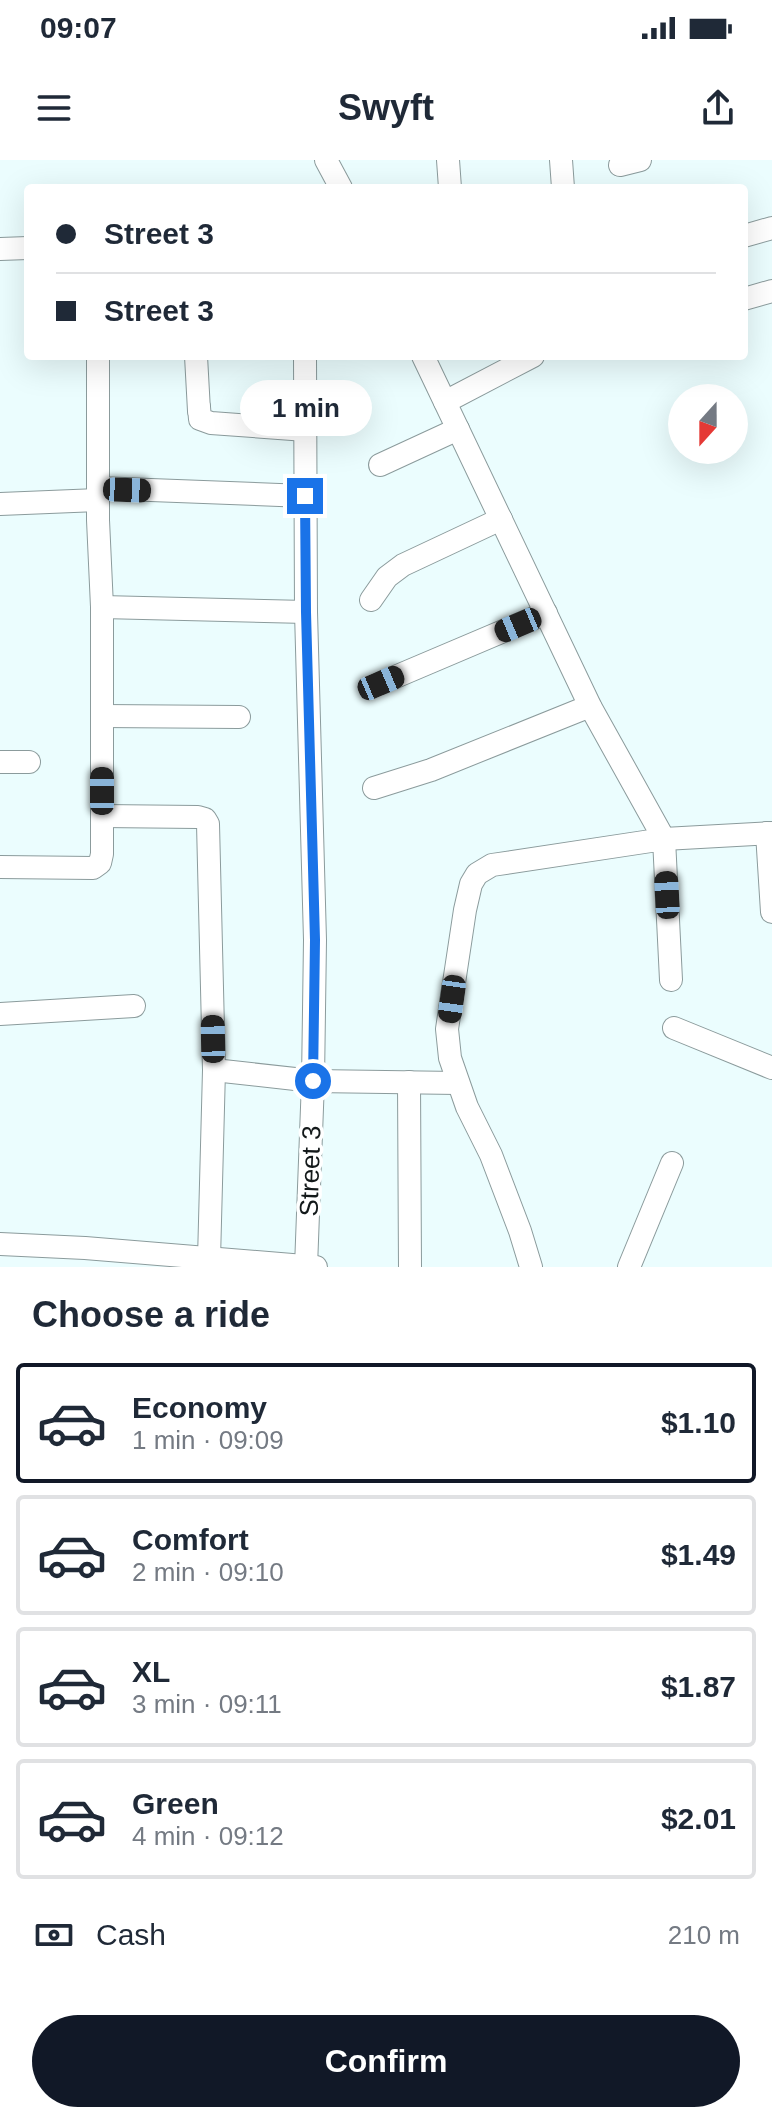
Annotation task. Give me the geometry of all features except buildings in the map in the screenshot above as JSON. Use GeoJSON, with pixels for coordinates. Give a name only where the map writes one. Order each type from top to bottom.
{"type":"FeatureCollection","features":[{"type":"Feature","properties":{"kind":"street"},"geometry":{"type":"LineString","coordinates":[[326,160],[339,184]]}},
{"type":"Feature","properties":{"kind":"street"},"geometry":{"type":"LineString","coordinates":[[448,160],[450,184]]}},
{"type":"Feature","properties":{"kind":"street"},"geometry":{"type":"LineString","coordinates":[[561,160],[563,184]]}},
{"type":"Feature","properties":{"kind":"street"},"geometry":{"type":"LineString","coordinates":[[748,235],[772,228]]}},
{"type":"Feature","properties":{"kind":"street"},"geometry":{"type":"LineString","coordinates":[[0,249],[24,248]]}},
{"type":"Feature","properties":{"kind":"street"},"geometry":{"type":"LineString","coordinates":[[748,298],[772,291]]}},
{"type":"Feature","properties":{"kind":"street"},"geometry":{"type":"LineString","coordinates":[[0,867],[93,868],[100,863],[102,854],[98,360]]}},
{"type":"Feature","properties":{"kind":"street"},"geometry":{"type":"LineString","coordinates":[[196,360],[200,419],[211,423],[306,430]]}},
{"type":"Feature","properties":{"kind":"street","name":"Street 3"},"geometry":{"type":"LineString","coordinates":[[305,360],[306,612],[315,940],[306,1267]]}},
{"type":"Feature","properties":{"kind":"street"},"geometry":{"type":"LineString","coordinates":[[425,360],[590,706],[664,839],[671,980]]}},
{"type":"Feature","properties":{"kind":"street"},"geometry":{"type":"LineString","coordinates":[[445,402],[525,360]]}},
{"type":"Feature","properties":{"kind":"street"},"geometry":{"type":"LineString","coordinates":[[380,465],[458,429]]}},
{"type":"Feature","properties":{"kind":"street"},"geometry":{"type":"LineString","coordinates":[[0,504],[98,494],[305,496]]}},
{"type":"Feature","properties":{"kind":"street"},"geometry":{"type":"LineString","coordinates":[[371,600],[387,577],[403,565],[501,519]]}},
{"type":"Feature","properties":{"kind":"street"},"geometry":{"type":"LineString","coordinates":[[102,607],[306,612]]}},
{"type":"Feature","properties":{"kind":"street"},"geometry":{"type":"LineString","coordinates":[[381,683],[546,613]]}},
{"type":"Feature","properties":{"kind":"street"},"geometry":{"type":"LineString","coordinates":[[374,788],[431,770],[590,706]]}},
{"type":"Feature","properties":{"kind":"street"},"geometry":{"type":"LineString","coordinates":[[102,716],[239,717]]}},
{"type":"Feature","properties":{"kind":"street"},"geometry":{"type":"LineString","coordinates":[[0,762],[29,762]]}},
{"type":"Feature","properties":{"kind":"street"},"geometry":{"type":"LineString","coordinates":[[102,816],[198,817],[208,824],[214,1070],[209,1259]]}},
{"type":"Feature","properties":{"kind":"street"},"geometry":{"type":"LineString","coordinates":[[531,1267],[491,1155],[467,1107],[450,1058],[447,1029],[465,910],[471,884],[477,874],[492,865],[664,839],[769,833],[772,912]]}},
{"type":"Feature","properties":{"kind":"street"},"geometry":{"type":"LineString","coordinates":[[0,1014],[134,1006]]}},
{"type":"Feature","properties":{"kind":"street"},"geometry":{"type":"LineString","coordinates":[[674,1028],[772,1068]]}},
{"type":"Feature","properties":{"kind":"street"},"geometry":{"type":"LineString","coordinates":[[214,1070],[313,1081],[458,1083]]}},
{"type":"Feature","properties":{"kind":"street"},"geometry":{"type":"LineString","coordinates":[[409,1082],[410,1267]]}},
{"type":"Feature","properties":{"kind":"street"},"geometry":{"type":"LineString","coordinates":[[629,1267],[672,1163]]}},
{"type":"Feature","properties":{"kind":"street"},"geometry":{"type":"LineString","coordinates":[[0,1244],[316,1267]]}},
{"type":"Feature","properties":{"kind":"route"},"geometry":{"type":"LineString","coordinates":[[305,496],[315,940],[313,1081]]}}]}
